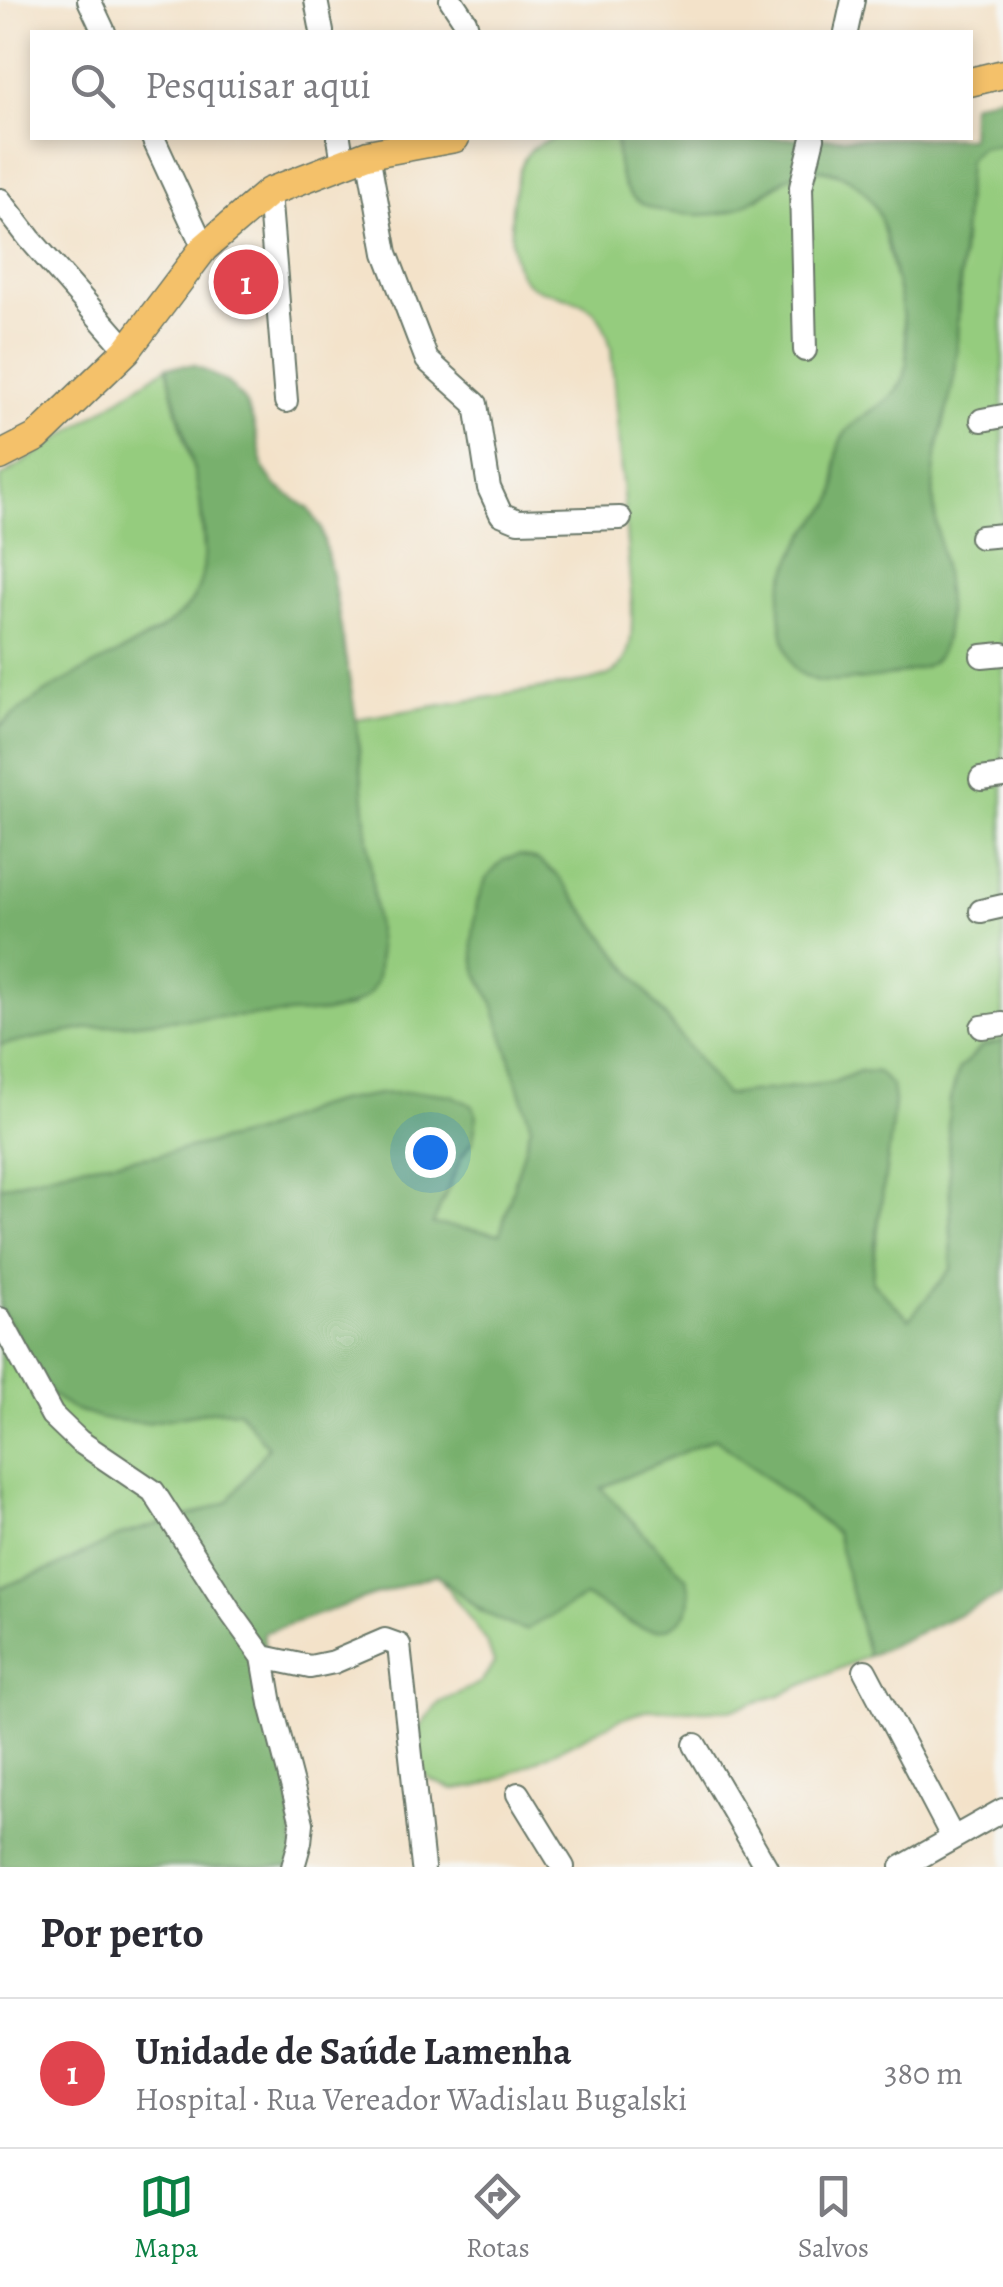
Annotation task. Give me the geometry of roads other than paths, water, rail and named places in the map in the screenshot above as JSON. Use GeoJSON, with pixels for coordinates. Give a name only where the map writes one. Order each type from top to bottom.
{"type":"FeatureCollection","features":[{"type":"Feature","properties":{"kind":"main road"},"geometry":{"type":"LineString","coordinates":[[973,81],[1003,74]]}},
{"type":"Feature","properties":{"kind":"main road"},"geometry":{"type":"LineString","coordinates":[[0,456],[37,437],[127,350],[204,248],[270,192],[350,152],[441,140]]}},
{"type":"Feature","properties":{"kind":"street"},"geometry":{"type":"LineString","coordinates":[[88,0],[103,30]]}},
{"type":"Feature","properties":{"kind":"street"},"geometry":{"type":"LineString","coordinates":[[316,0],[322,30]]}},
{"type":"Feature","properties":{"kind":"street"},"geometry":{"type":"LineString","coordinates":[[451,0],[467,30]]}},
{"type":"Feature","properties":{"kind":"street"},"geometry":{"type":"LineString","coordinates":[[846,30],[853,0]]}},
{"type":"Feature","properties":{"kind":"street"},"geometry":{"type":"LineString","coordinates":[[154,140],[204,248]]}},
{"type":"Feature","properties":{"kind":"street"},"geometry":{"type":"LineString","coordinates":[[805,350],[801,187],[813,140]]}},
{"type":"Feature","properties":{"kind":"street"},"geometry":{"type":"LineString","coordinates":[[350,152],[427,360],[476,404],[490,488],[501,514],[518,521],[620,518]]}},
{"type":"Feature","properties":{"kind":"street"},"geometry":{"type":"LineString","coordinates":[[270,192],[286,401]]}},
{"type":"Feature","properties":{"kind":"street"},"geometry":{"type":"LineString","coordinates":[[0,200],[127,350]]}},
{"type":"Feature","properties":{"kind":"street"},"geometry":{"type":"LineString","coordinates":[[0,1318],[52,1415],[79,1441],[153,1491],[262,1656],[302,1823],[294,1867]]}},
{"type":"Feature","properties":{"kind":"street"},"geometry":{"type":"LineString","coordinates":[[262,1656],[310,1667],[334,1662],[384,1640],[399,1646],[422,1867]]}},
{"type":"Feature","properties":{"kind":"street"},"geometry":{"type":"LineString","coordinates":[[865,1671],[953,1838]]}},
{"type":"Feature","properties":{"kind":"street"},"geometry":{"type":"LineString","coordinates":[[695,1745],[766,1867]]}},
{"type":"Feature","properties":{"kind":"street"},"geometry":{"type":"LineString","coordinates":[[518,1794],[562,1867]]}},
{"type":"Feature","properties":{"kind":"street"},"geometry":{"type":"LineString","coordinates":[[902,1867],[1003,1810]]}},
{"type":"Feature","properties":{"kind":"place","name":"Unidade de Saúde Lamenha"},"geometry":{"type":"Point","coordinates":[246,282]}}]}
